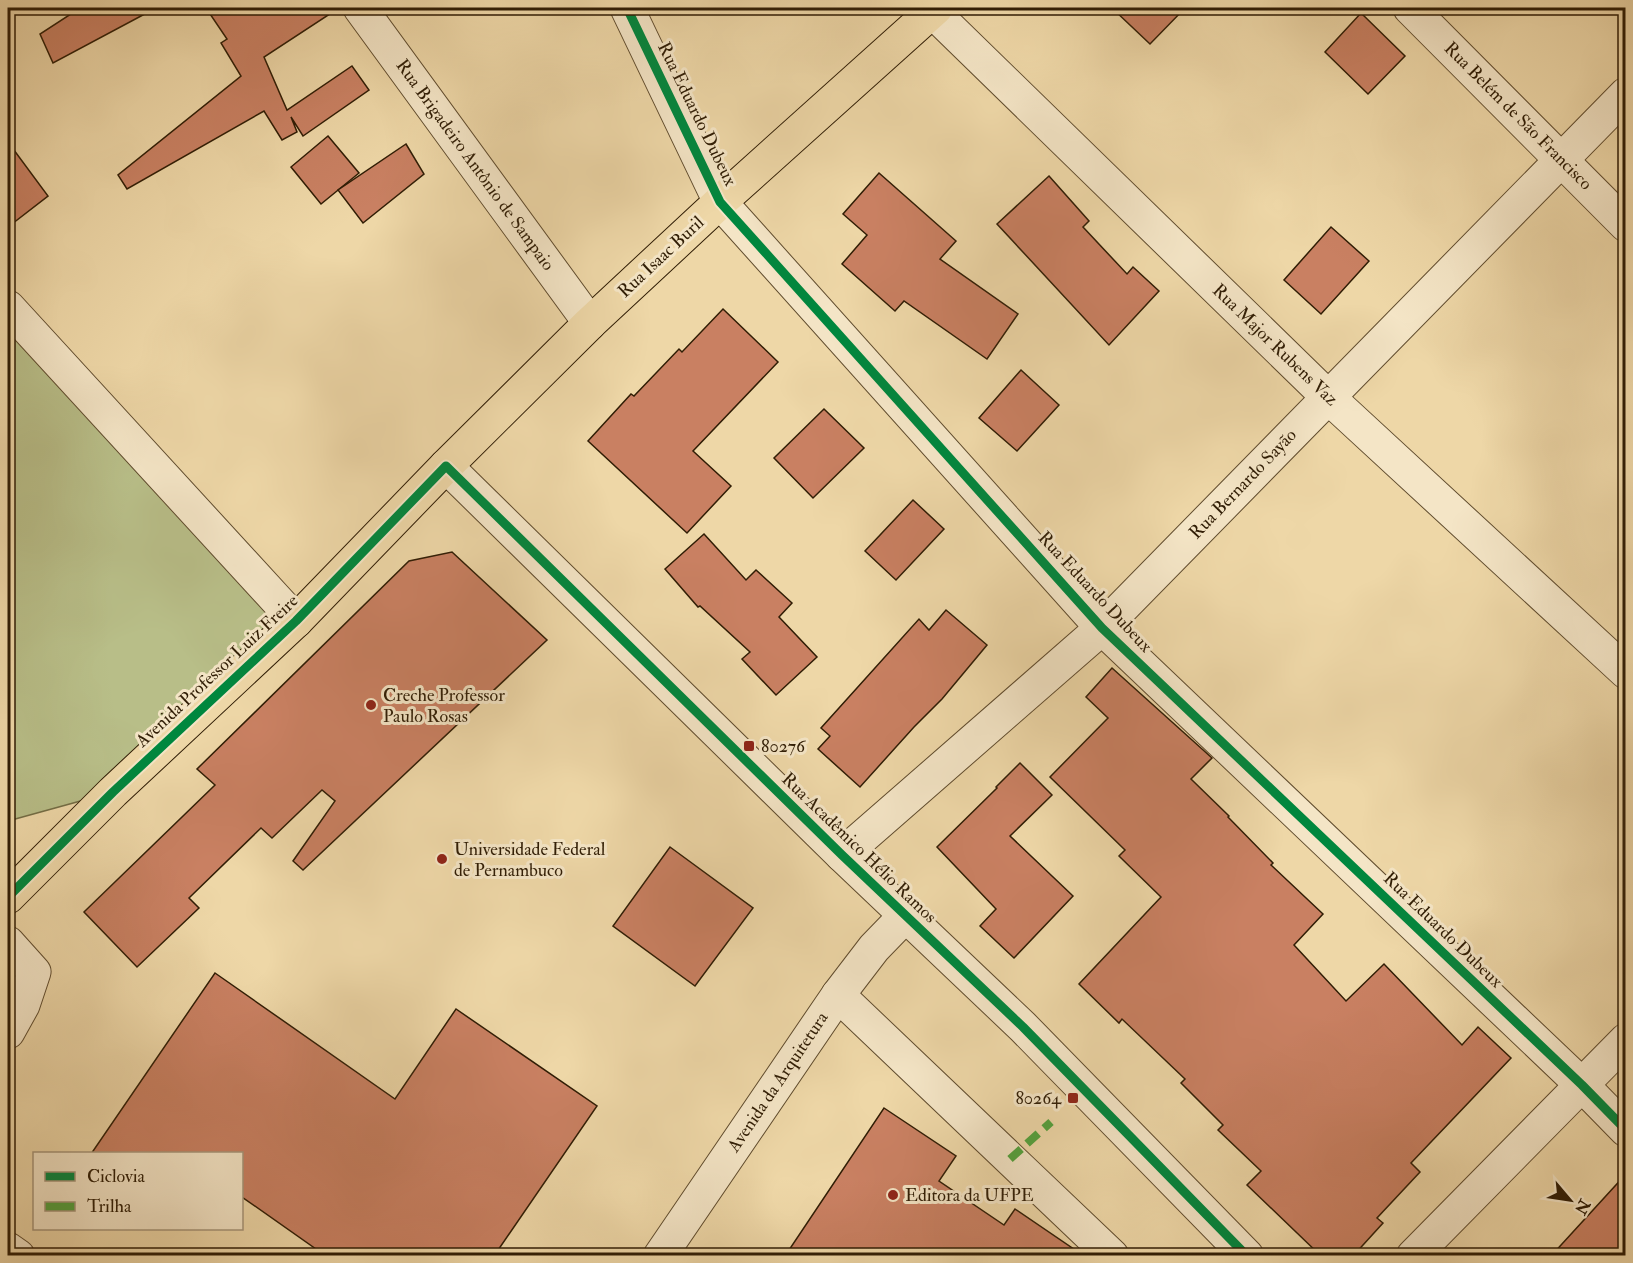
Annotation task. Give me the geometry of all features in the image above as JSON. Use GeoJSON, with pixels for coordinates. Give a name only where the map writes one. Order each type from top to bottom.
{"type":"FeatureCollection","features":[{"type":"Feature","properties":{"kind":"main road","name":"Rua Isaac Buril"},"geometry":{"type":"LineString","coordinates":[[446,466],[590,323],[720,201],[934,9]]}},
{"type":"Feature","properties":{"kind":"main road","name":"Avenida Professor Luiz Freire"},"geometry":{"type":"LineString","coordinates":[[8,897],[113,792],[296,621],[446,466]]}},
{"type":"Feature","properties":{"kind":"street","name":"Rua Brigadeiro Antônio de Sampaio"},"geometry":{"type":"LineString","coordinates":[[360,8],[590,323]]}},
{"type":"Feature","properties":{"kind":"street","name":"Rua Eduardo Dubeux"},"geometry":{"type":"LineString","coordinates":[[627,8],[720,201],[1102,628],[1582,1085],[1626,1130]]}},
{"type":"Feature","properties":{"kind":"street","name":"Rua Belém de São Francisco"},"geometry":{"type":"LineString","coordinates":[[1410,8],[1626,225]]}},
{"type":"Feature","properties":{"kind":"street","name":"Rua Major Rubens Vaz"},"geometry":{"type":"LineString","coordinates":[[934,9],[1328,397],[1626,672]]}},
{"type":"Feature","properties":{"kind":"street","name":"Rua Bernardo Sayão"},"geometry":{"type":"LineString","coordinates":[[842,855],[1102,628],[1626,94]]}},
{"type":"Feature","properties":{"kind":"street"},"geometry":{"type":"LineString","coordinates":[[8,307],[296,621]]}},
{"type":"Feature","properties":{"kind":"street","name":"Rua Acadêmico Hélio Ramos"},"geometry":{"type":"LineString","coordinates":[[446,466],[842,855],[1023,1027],[1247,1256]]}},
{"type":"Feature","properties":{"kind":"street","name":"Avenida da Arquitetura"},"geometry":{"type":"LineString","coordinates":[[660,1256],[838,995],[874,948],[905,916]]}},
{"type":"Feature","properties":{"kind":"street"},"geometry":{"type":"LineString","coordinates":[[8,943],[34,972],[23,1005],[8,1032]]}},
{"type":"Feature","properties":{"kind":"street"},"geometry":{"type":"LineString","coordinates":[[838,995],[1112,1256]]}},
{"type":"Feature","properties":{"kind":"street"},"geometry":{"type":"LineString","coordinates":[[1413,1256],[1626,1040]]}},
{"type":"Feature","properties":{"kind":"street"},"geometry":{"type":"LineString","coordinates":[[8,1249],[18,1256]]}},
{"type":"Feature","properties":{"kind":"green space"},"geometry":{"type":"Polygon","coordinates":[[[8,317],[296,621],[113,792],[8,821],[8,317]]]}},
{"type":"Feature","properties":{"kind":"building"},"geometry":{"type":"Polygon","coordinates":[[[80,8],[156,8],[53,63],[40,34],[80,8]]]}},
{"type":"Feature","properties":{"kind":"building"},"geometry":{"type":"Polygon","coordinates":[[[206,8],[339,8],[264,57],[287,110],[352,66],[369,90],[303,136],[291,117],[297,132],[282,140],[264,111],[127,189],[118,175],[241,76],[221,43],[227,39],[206,8]]]}},
{"type":"Feature","properties":{"kind":"building"},"geometry":{"type":"Polygon","coordinates":[[[1112,8],[1185,8],[1150,44],[1112,8]]]}},
{"type":"Feature","properties":{"kind":"building"},"geometry":{"type":"Polygon","coordinates":[[[1361,13],[1405,56],[1368,94],[1325,52],[1361,13]]]}},
{"type":"Feature","properties":{"kind":"building"},"geometry":{"type":"Polygon","coordinates":[[[328,136],[359,173],[321,204],[291,167],[328,136]]]}},
{"type":"Feature","properties":{"kind":"building"},"geometry":{"type":"Polygon","coordinates":[[[8,142],[48,196],[8,227],[8,142]]]}},
{"type":"Feature","properties":{"kind":"building"},"geometry":{"type":"Polygon","coordinates":[[[406,144],[424,174],[363,223],[338,190],[406,144]]]}},
{"type":"Feature","properties":{"kind":"building"},"geometry":{"type":"Polygon","coordinates":[[[879,173],[956,241],[940,259],[1018,314],[987,359],[904,301],[895,311],[842,264],[867,235],[843,214],[879,173]]]}},
{"type":"Feature","properties":{"kind":"building"},"geometry":{"type":"Polygon","coordinates":[[[1049,176],[1089,221],[1083,227],[1127,274],[1133,267],[1159,291],[1109,345],[997,224],[1049,176]]]}},
{"type":"Feature","properties":{"kind":"building"},"geometry":{"type":"Polygon","coordinates":[[[1331,227],[1369,261],[1321,314],[1284,280],[1331,227]]]}},
{"type":"Feature","properties":{"kind":"building"},"geometry":{"type":"Polygon","coordinates":[[[723,309],[778,362],[693,451],[731,486],[687,533],[588,441],[631,394],[634,396],[679,349],[682,352],[723,309]]]}},
{"type":"Feature","properties":{"kind":"building"},"geometry":{"type":"Polygon","coordinates":[[[1021,370],[1059,405],[1017,451],[979,418],[1021,370]]]}},
{"type":"Feature","properties":{"kind":"building"},"geometry":{"type":"Polygon","coordinates":[[[824,409],[864,448],[813,498],[774,458],[824,409]]]}},
{"type":"Feature","properties":{"kind":"building"},"geometry":{"type":"Polygon","coordinates":[[[913,500],[944,529],[896,580],[865,551],[913,500]]]}},
{"type":"Feature","properties":{"kind":"building"},"geometry":{"type":"Polygon","coordinates":[[[704,534],[746,580],[756,570],[792,603],[779,617],[817,657],[776,695],[742,659],[750,652],[700,606],[698,607],[665,569],[704,534]]]}},
{"type":"Feature","properties":{"kind":"building","name":"Creche Professor Paulo Rosas"},"geometry":{"type":"Polygon","coordinates":[[[452,552],[547,640],[303,870],[293,861],[335,801],[322,790],[272,838],[261,828],[189,898],[199,908],[137,967],[84,912],[215,785],[197,769],[409,561],[452,552]]]}},
{"type":"Feature","properties":{"kind":"building"},"geometry":{"type":"Polygon","coordinates":[[[946,610],[987,645],[942,699],[860,787],[818,749],[830,736],[821,728],[919,619],[929,630],[946,610]]]}},
{"type":"Feature","properties":{"kind":"building"},"geometry":{"type":"Polygon","coordinates":[[[1112,668],[1212,758],[1191,779],[1273,863],[1271,865],[1323,914],[1294,945],[1346,1001],[1384,964],[1462,1045],[1478,1027],[1511,1058],[1411,1163],[1420,1172],[1377,1218],[1383,1223],[1353,1256],[1321,1256],[1247,1185],[1261,1171],[1218,1130],[1223,1125],[1181,1083],[1185,1079],[1122,1019],[1119,1023],[1079,984],[1161,897],[1119,856],[1125,850],[1050,777],[1108,718],[1086,697],[1112,668]]]}},
{"type":"Feature","properties":{"kind":"building"},"geometry":{"type":"Polygon","coordinates":[[[1020,763],[1052,795],[1010,836],[1073,896],[1014,958],[980,926],[996,909],[937,847],[1020,763]]]}},
{"type":"Feature","properties":{"kind":"building"},"geometry":{"type":"Polygon","coordinates":[[[670,847],[753,908],[695,986],[613,926],[670,847]]]}},
{"type":"Feature","properties":{"kind":"building"},"geometry":{"type":"Polygon","coordinates":[[[215,973],[395,1099],[456,1009],[597,1106],[494,1256],[326,1256],[243,1198],[243,1152],[92,1152],[215,973]]]}},
{"type":"Feature","properties":{"kind":"building","name":"Editora da UFPE"},"geometry":{"type":"Polygon","coordinates":[[[884,1108],[956,1156],[939,1181],[1004,1225],[1015,1209],[1084,1256],[785,1256],[884,1108]]]}},
{"type":"Feature","properties":{"kind":"building"},"geometry":{"type":"Polygon","coordinates":[[[1626,1174],[1626,1256],[1551,1256],[1626,1174]]]}},
{"type":"Feature","properties":{"kind":"marked path"},"geometry":{"type":"LineString","coordinates":[[1010,1159],[1051,1122]]}},
{"type":"Feature","properties":{"kind":"cycle path"},"geometry":{"type":"LineString","coordinates":[[627,8],[720,202],[1102,628],[1582,1085],[1626,1130]]}},
{"type":"Feature","properties":{"kind":"cycle path"},"geometry":{"type":"LineString","coordinates":[[8,897],[113,792],[296,621],[446,466],[842,855],[1023,1027],[1247,1256]]}},
{"type":"Feature","properties":{"kind":"place","name":"Creche Professor Paulo Rosas"},"geometry":{"type":"Point","coordinates":[371,705]}},
{"type":"Feature","properties":{"kind":"place","name":"80276"},"geometry":{"type":"Point","coordinates":[749,746]}},
{"type":"Feature","properties":{"kind":"place","name":"Universidade Federal de Pernambuco"},"geometry":{"type":"Point","coordinates":[442,859]}},
{"type":"Feature","properties":{"kind":"place","name":"80264"},"geometry":{"type":"Point","coordinates":[1073,1098]}},
{"type":"Feature","properties":{"kind":"place","name":"Editora da UFPE"},"geometry":{"type":"Point","coordinates":[893,1195]}}]}
